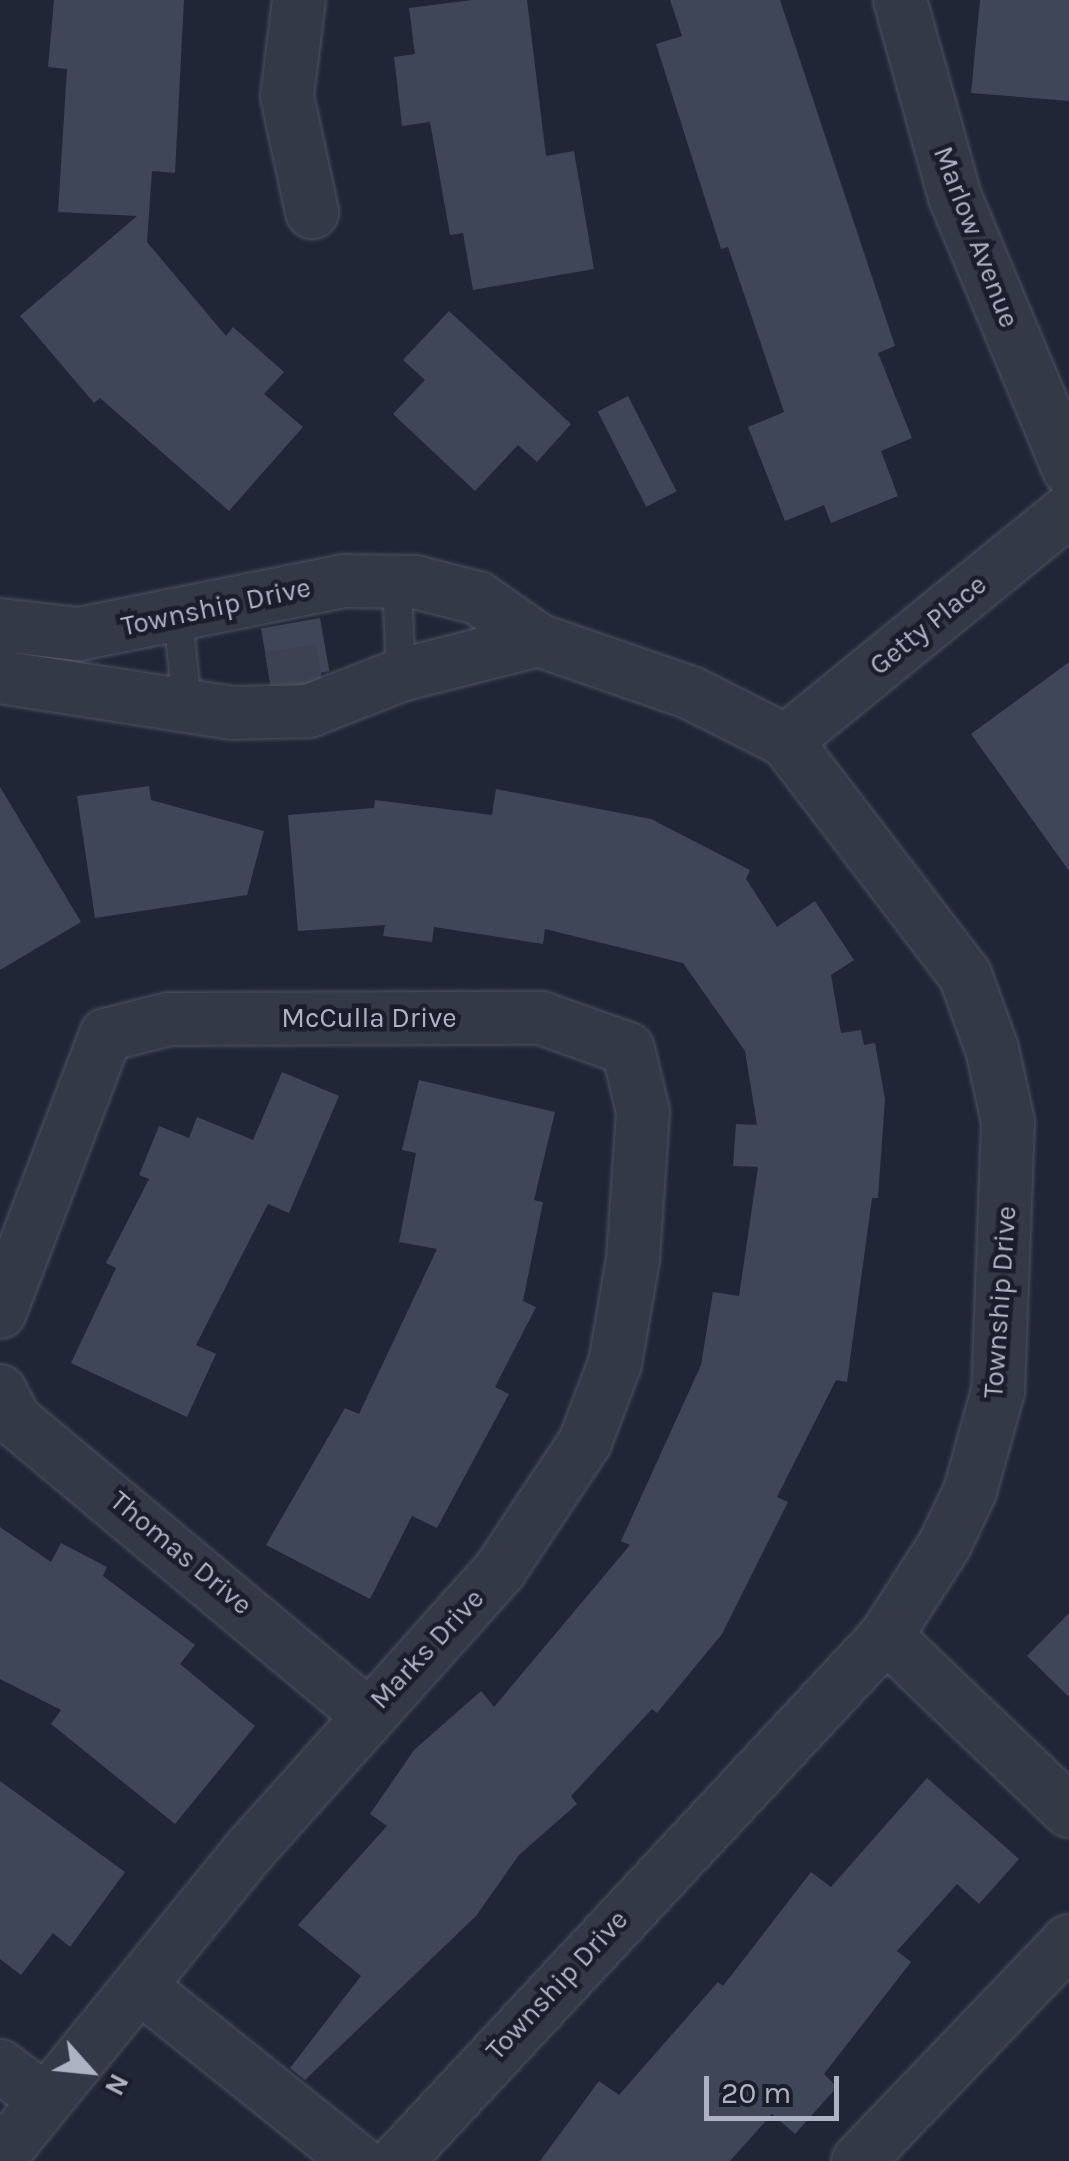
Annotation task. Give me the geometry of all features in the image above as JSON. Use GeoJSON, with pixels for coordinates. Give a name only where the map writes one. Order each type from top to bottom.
{"type":"FeatureCollection","features":[{"type":"Feature","properties":{"kind":"street"},"geometry":{"type":"LineString","coordinates":[[299,0],[288,96],[312,212]]}},
{"type":"Feature","properties":{"kind":"street","name":"Marlow Avenue"},"geometry":{"type":"LineString","coordinates":[[900,0],[954,196],[1069,469]]}},
{"type":"Feature","properties":{"kind":"street","name":"Getty Place"},"geometry":{"type":"LineString","coordinates":[[786,740],[1069,510]]}},
{"type":"Feature","properties":{"kind":"street","name":"Township Drive"},"geometry":{"type":"LineString","coordinates":[[0,625],[80,634],[344,580],[397,581],[478,598],[538,640],[691,692],[786,740],[964,976],[1008,1122],[998,1391],[970,1491],[886,1636],[397,2161]]}},
{"type":"Feature","properties":{"kind":"street"},"geometry":{"type":"LineString","coordinates":[[0,677],[309,710],[393,679],[538,640]]}},
{"type":"Feature","properties":{"kind":"street"},"geometry":{"type":"LineString","coordinates":[[329,668],[393,679]]}},
{"type":"Feature","properties":{"kind":"street","name":"McCulla Drive"},"geometry":{"type":"LineString","coordinates":[[0,1312],[106,1035],[168,1019],[541,1018],[628,1049]]}},
{"type":"Feature","properties":{"kind":"street","name":"Marks Drive"},"geometry":{"type":"LineString","coordinates":[[0,2157],[44,2098],[143,1988],[366,1714],[500,1570],[585,1442],[615,1363],[633,1260],[643,1112],[628,1049]]}},
{"type":"Feature","properties":{"kind":"street","name":"Thomas Drive"},"geometry":{"type":"LineString","coordinates":[[0,1392],[15,1420],[366,1714]]}},
{"type":"Feature","properties":{"kind":"street"},"geometry":{"type":"LineString","coordinates":[[886,1636],[1069,1811]]}},
{"type":"Feature","properties":{"kind":"street"},"geometry":{"type":"LineString","coordinates":[[858,2161],[1069,1941]]}},
{"type":"Feature","properties":{"kind":"street"},"geometry":{"type":"LineString","coordinates":[[143,1988],[358,2161]]}},
{"type":"Feature","properties":{"kind":"street"},"geometry":{"type":"LineString","coordinates":[[0,2066],[44,2098]]}},
{"type":"Feature","properties":{"kind":"lane"},"geometry":{"type":"LineString","coordinates":[[393,679],[397,581]]}},
{"type":"Feature","properties":{"kind":"lane"},"geometry":{"type":"LineString","coordinates":[[178,614],[229,699]]}},
{"type":"Feature","properties":{"kind":"building"},"geometry":{"type":"Polygon","coordinates":[[[54,0],[184,0],[175,173],[152,171],[147,242],[226,336],[233,327],[284,372],[264,394],[303,427],[229,511],[100,398],[94,403],[20,316],[137,216],[58,212],[67,69],[48,67],[54,0]]]}},
{"type":"Feature","properties":{"kind":"building"},"geometry":{"type":"Polygon","coordinates":[[[472,0],[527,0],[546,156],[574,151],[594,269],[473,290],[463,233],[450,235],[430,122],[402,126],[394,57],[415,54],[409,8],[472,0]]]}},
{"type":"Feature","properties":{"kind":"building"},"geometry":{"type":"Polygon","coordinates":[[[670,0],[780,0],[895,346],[878,353],[912,438],[881,451],[898,496],[831,523],[824,505],[785,521],[748,427],[784,412],[728,247],[721,249],[656,44],[682,36],[670,0]]]}},
{"type":"Feature","properties":{"kind":"building"},"geometry":{"type":"Polygon","coordinates":[[[980,0],[1069,0],[1069,101],[971,93],[980,0]]]}},
{"type":"Feature","properties":{"kind":"building"},"geometry":{"type":"Polygon","coordinates":[[[449,311],[571,424],[537,462],[518,445],[475,491],[393,414],[425,380],[403,360],[449,311]]]}},
{"type":"Feature","properties":{"kind":"building"},"geometry":{"type":"Polygon","coordinates":[[[628,396],[677,491],[646,507],[598,411],[628,396]]]}},
{"type":"Feature","properties":{"kind":"building"},"geometry":{"type":"Polygon","coordinates":[[[320,618],[329,671],[270,682],[261,628],[320,618]]]}},
{"type":"Feature","properties":{"kind":"building"},"geometry":{"type":"Polygon","coordinates":[[[1069,662],[1069,871],[971,734],[1069,662]]]}},
{"type":"Feature","properties":{"kind":"building"},"geometry":{"type":"Polygon","coordinates":[[[149,786],[151,800],[264,831],[247,895],[95,918],[77,796],[149,786]]]}},
{"type":"Feature","properties":{"kind":"building"},"geometry":{"type":"Polygon","coordinates":[[[0,787],[81,922],[0,970],[0,787]]]}},
{"type":"Feature","properties":{"kind":"building"},"geometry":{"type":"Polygon","coordinates":[[[496,789],[651,819],[750,870],[746,879],[777,927],[815,901],[854,960],[831,975],[841,1033],[861,1030],[864,1045],[875,1043],[885,1099],[878,1198],[872,1198],[847,1382],[836,1380],[777,1497],[788,1502],[722,1634],[657,1713],[652,1709],[571,1796],[577,1804],[519,1855],[476,1916],[305,2080],[290,2068],[361,1976],[298,1925],[387,1826],[370,1814],[414,1750],[481,1691],[494,1707],[630,1545],[621,1541],[701,1365],[713,1292],[739,1296],[758,1167],[733,1166],[736,1124],[757,1125],[745,1051],[683,963],[545,929],[543,944],[434,927],[432,942],[383,936],[385,925],[298,931],[288,815],[374,808],[375,800],[492,815],[496,789]]]}},
{"type":"Feature","properties":{"kind":"building"},"geometry":{"type":"Polygon","coordinates":[[[282,1072],[339,1096],[289,1213],[268,1204],[196,1345],[216,1354],[187,1417],[71,1363],[116,1268],[106,1263],[149,1179],[139,1175],[159,1126],[189,1138],[197,1117],[253,1140],[282,1072]]]}},
{"type":"Feature","properties":{"kind":"building"},"geometry":{"type":"Polygon","coordinates":[[[419,1080],[555,1112],[534,1200],[543,1202],[523,1301],[536,1307],[495,1387],[509,1394],[437,1528],[412,1516],[370,1599],[266,1545],[345,1408],[359,1414],[437,1249],[399,1242],[416,1153],[402,1150],[419,1080]]]}},
{"type":"Feature","properties":{"kind":"building"},"geometry":{"type":"Polygon","coordinates":[[[0,1527],[51,1562],[61,1543],[107,1567],[103,1576],[195,1645],[180,1664],[255,1726],[175,1824],[51,1724],[61,1710],[0,1679],[0,1527]]]}},
{"type":"Feature","properties":{"kind":"building"},"geometry":{"type":"Polygon","coordinates":[[[1069,1613],[1069,1697],[1027,1656],[1069,1613]]]}},
{"type":"Feature","properties":{"kind":"building"},"geometry":{"type":"Polygon","coordinates":[[[927,1778],[1019,1859],[979,1904],[957,1884],[897,1951],[911,1962],[824,2074],[837,2087],[795,2134],[772,2114],[730,2161],[540,2161],[599,2081],[619,2095],[718,1982],[723,1986],[811,1872],[831,1887],[927,1778]]]}},
{"type":"Feature","properties":{"kind":"building"},"geometry":{"type":"Polygon","coordinates":[[[0,1781],[125,1872],[70,1947],[53,1933],[21,1975],[0,1959],[0,1781]]]}},
{"type":"Feature","properties":{"kind":"tunnel"},"geometry":{"type":"LineString","coordinates":[[269,678],[329,668]]}}]}
